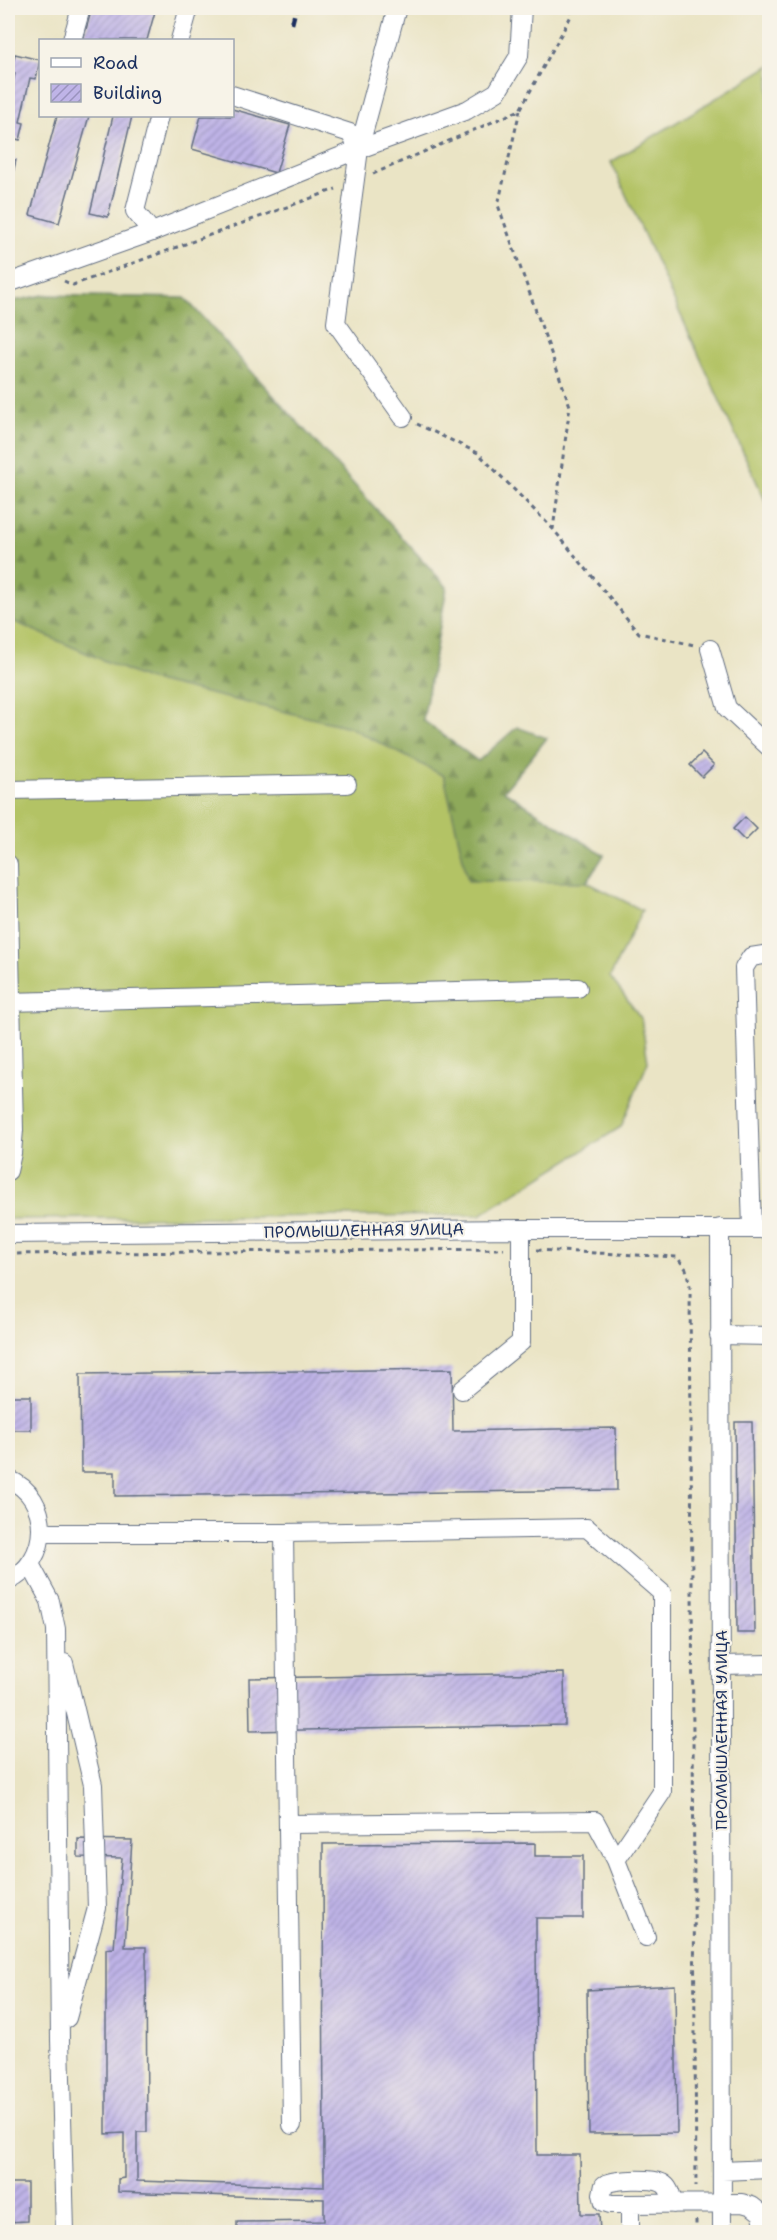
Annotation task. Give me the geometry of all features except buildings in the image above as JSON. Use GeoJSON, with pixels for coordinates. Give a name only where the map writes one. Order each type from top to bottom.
{"type":"FeatureCollection","features":[{"type":"Feature","properties":{"kind":"street"},"geometry":{"type":"LineString","coordinates":[[72,39],[81,8]]}},
{"type":"Feature","properties":{"kind":"street"},"geometry":{"type":"LineString","coordinates":[[180,39],[189,8]]}},
{"type":"Feature","properties":{"kind":"street"},"geometry":{"type":"LineString","coordinates":[[397,8],[359,149],[336,323],[403,417]]}},
{"type":"Feature","properties":{"kind":"street"},"geometry":{"type":"LineString","coordinates":[[8,283],[152,232],[359,149],[467,110],[497,92],[519,56],[522,8]]}},
{"type":"Feature","properties":{"kind":"street"},"geometry":{"type":"LineString","coordinates":[[234,96],[350,133],[359,149]]}},
{"type":"Feature","properties":{"kind":"street"},"geometry":{"type":"LineString","coordinates":[[152,232],[135,211],[159,117]]}},
{"type":"Feature","properties":{"kind":"street"},"geometry":{"type":"LineString","coordinates":[[710,649],[727,708],[770,748]]}},
{"type":"Feature","properties":{"kind":"street"},"geometry":{"type":"LineString","coordinates":[[8,790],[347,784]]}},
{"type":"Feature","properties":{"kind":"street"},"geometry":{"type":"LineString","coordinates":[[8,864],[14,1130],[8,1171]]}},
{"type":"Feature","properties":{"kind":"street"},"geometry":{"type":"LineString","coordinates":[[761,1229],[744,968],[751,957],[770,954]]}},
{"type":"Feature","properties":{"kind":"street"},"geometry":{"type":"LineString","coordinates":[[10,1002],[578,988]]}},
{"type":"Feature","properties":{"kind":"street","name":"ПРОМЫШЛЕННАЯ УЛИЦА"},"geometry":{"type":"LineString","coordinates":[[720,1228],[722,2232]]}},
{"type":"Feature","properties":{"kind":"street"},"geometry":{"type":"LineString","coordinates":[[462,1390],[522,1342],[522,1229]]}},
{"type":"Feature","properties":{"kind":"street","name":"ПРОМЫШЛЕННАЯ УЛИЦА"},"geometry":{"type":"LineString","coordinates":[[8,1234],[761,1229]]}},
{"type":"Feature","properties":{"kind":"street"},"geometry":{"type":"LineString","coordinates":[[719,1335],[770,1336]]}},
{"type":"Feature","properties":{"kind":"street"},"geometry":{"type":"LineString","coordinates":[[8,1479],[21,1487],[35,1503],[39,1512],[42,1533],[36,1555],[30,1564],[23,1572],[8,1581]]}},
{"type":"Feature","properties":{"kind":"street"},"geometry":{"type":"LineString","coordinates":[[42,1533],[284,1533],[587,1528],[662,1593],[662,1792],[616,1860]]}},
{"type":"Feature","properties":{"kind":"street"},"geometry":{"type":"LineString","coordinates":[[284,1533],[292,2125]]}},
{"type":"Feature","properties":{"kind":"street"},"geometry":{"type":"LineString","coordinates":[[30,1564],[50,1601],[93,1785],[97,1908],[60,2040]]}},
{"type":"Feature","properties":{"kind":"street"},"geometry":{"type":"LineString","coordinates":[[56,1629],[60,2040],[65,2232]]}},
{"type":"Feature","properties":{"kind":"street"},"geometry":{"type":"LineString","coordinates":[[721,1665],[770,1664]]}},
{"type":"Feature","properties":{"kind":"street"},"geometry":{"type":"LineString","coordinates":[[288,1824],[595,1821],[616,1860],[646,1937]]}},
{"type":"Feature","properties":{"kind":"street"},"geometry":{"type":"LineString","coordinates":[[722,2171],[770,2169]]}},
{"type":"Feature","properties":{"kind":"street"},"geometry":{"type":"LineString","coordinates":[[673,2204],[669,2189],[662,2183],[652,2181],[610,2181],[604,2185],[602,2194],[604,2202],[610,2204],[630,2204],[673,2204],[722,2204],[742,2203],[752,2206],[762,2214],[765,2232]]}},
{"type":"Feature","properties":{"kind":"street"},"geometry":{"type":"LineString","coordinates":[[630,2204],[630,2232]]}},
{"type":"Feature","properties":{"kind":"path"},"geometry":{"type":"LineString","coordinates":[[520,110],[498,205],[570,406],[553,529]]}},
{"type":"Feature","properties":{"kind":"path"},"geometry":{"type":"LineString","coordinates":[[403,417],[478,453],[553,529],[639,633],[710,649]]}},
{"type":"Feature","properties":{"kind":"green space"},"geometry":{"type":"Polygon","coordinates":[[[769,66],[769,509],[611,162],[769,66]]]}},
{"type":"Feature","properties":{"kind":"green space"},"geometry":{"type":"Polygon","coordinates":[[[44,295],[185,298],[447,587],[423,720],[478,761],[517,727],[547,738],[504,791],[604,855],[587,882],[468,881],[444,776],[349,727],[146,679],[8,619],[8,302],[44,295]]]}},
{"type":"Feature","properties":{"kind":"green space"},"geometry":{"type":"Polygon","coordinates":[[[8,619],[146,679],[349,727],[444,776],[468,881],[587,882],[642,910],[610,977],[641,1018],[648,1062],[621,1127],[480,1215],[8,1219],[8,619]]]}},
{"type":"Feature","properties":{"kind":"railway"},"geometry":{"type":"LineString","coordinates":[[292,24],[296,8]]}}]}
